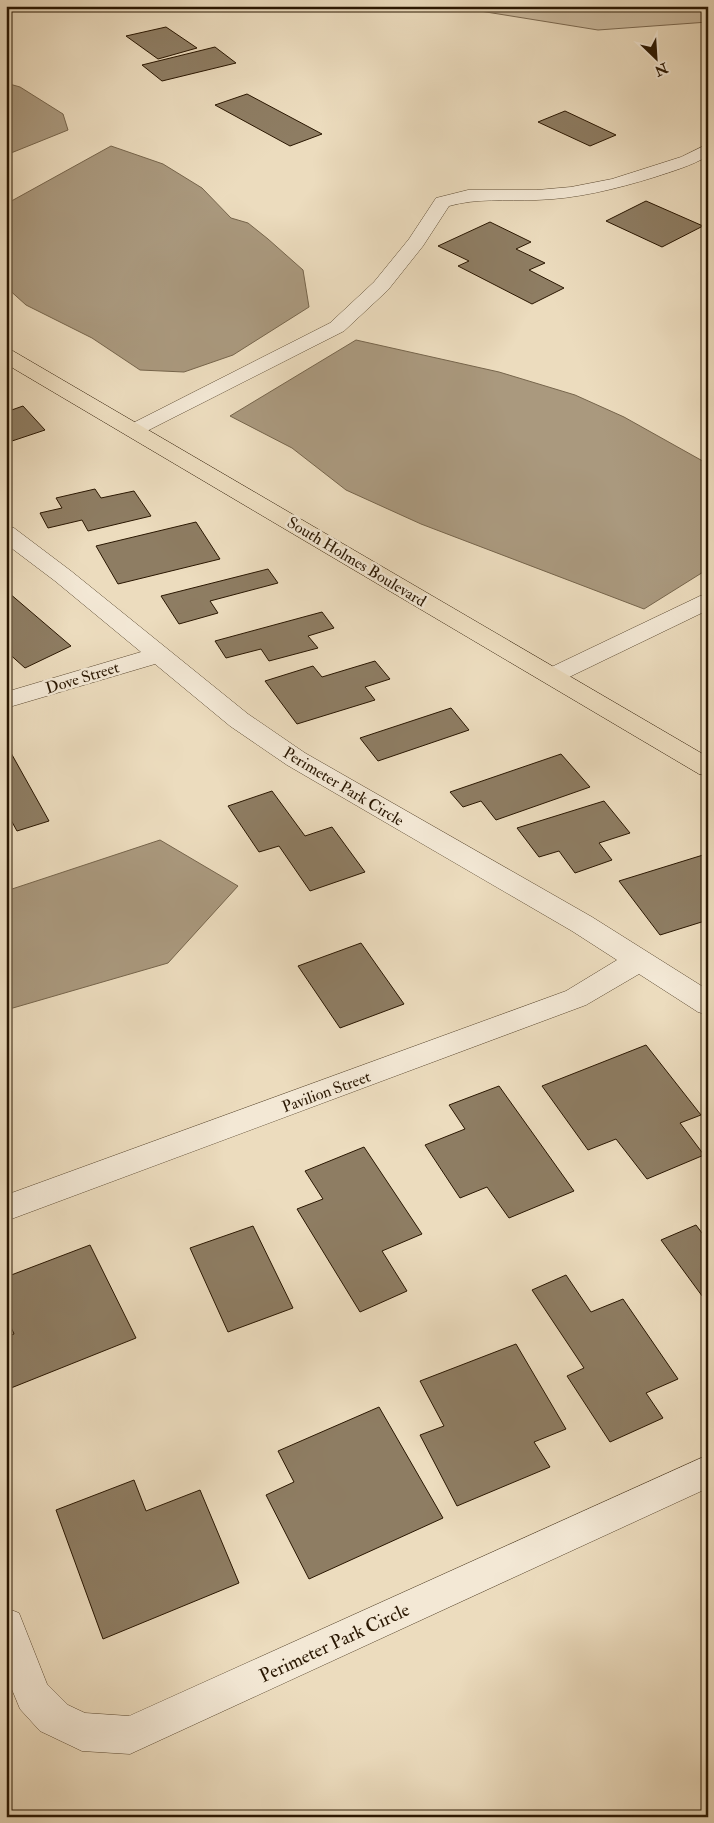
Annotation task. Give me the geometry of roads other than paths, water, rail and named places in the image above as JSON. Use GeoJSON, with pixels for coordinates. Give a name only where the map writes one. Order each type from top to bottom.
{"type":"FeatureCollection","features":[{"type":"Feature","properties":{"kind":"main road","name":"South Holmes Boulevard"},"geometry":{"type":"LineString","coordinates":[[6,355],[708,768]]}},
{"type":"Feature","properties":{"kind":"street"},"geometry":{"type":"LineString","coordinates":[[134,430],[337,327],[381,286],[416,242],[442,202],[468,195],[545,194],[571,192],[616,184],[688,161],[708,149]]}},
{"type":"Feature","properties":{"kind":"street","name":"Perimeter Park Circle"},"geometry":{"type":"LineString","coordinates":[[6,533],[64,576],[239,720],[296,759],[582,924],[708,1004]]}},
{"type":"Feature","properties":{"kind":"street"},"geometry":{"type":"LineString","coordinates":[[552,676],[708,601]]}},
{"type":"Feature","properties":{"kind":"street","name":"Dove Street"},"geometry":{"type":"LineString","coordinates":[[6,700],[158,655]]}},
{"type":"Feature","properties":{"kind":"street","name":"Pavilion Street"},"geometry":{"type":"LineString","coordinates":[[6,1208],[576,998],[639,960]]}},
{"type":"Feature","properties":{"kind":"street","name":"Perimeter Park Circle"},"geometry":{"type":"LineString","coordinates":[[6,1624],[33,1696],[54,1718],[82,1732],[130,1735],[708,1471]]}}]}
